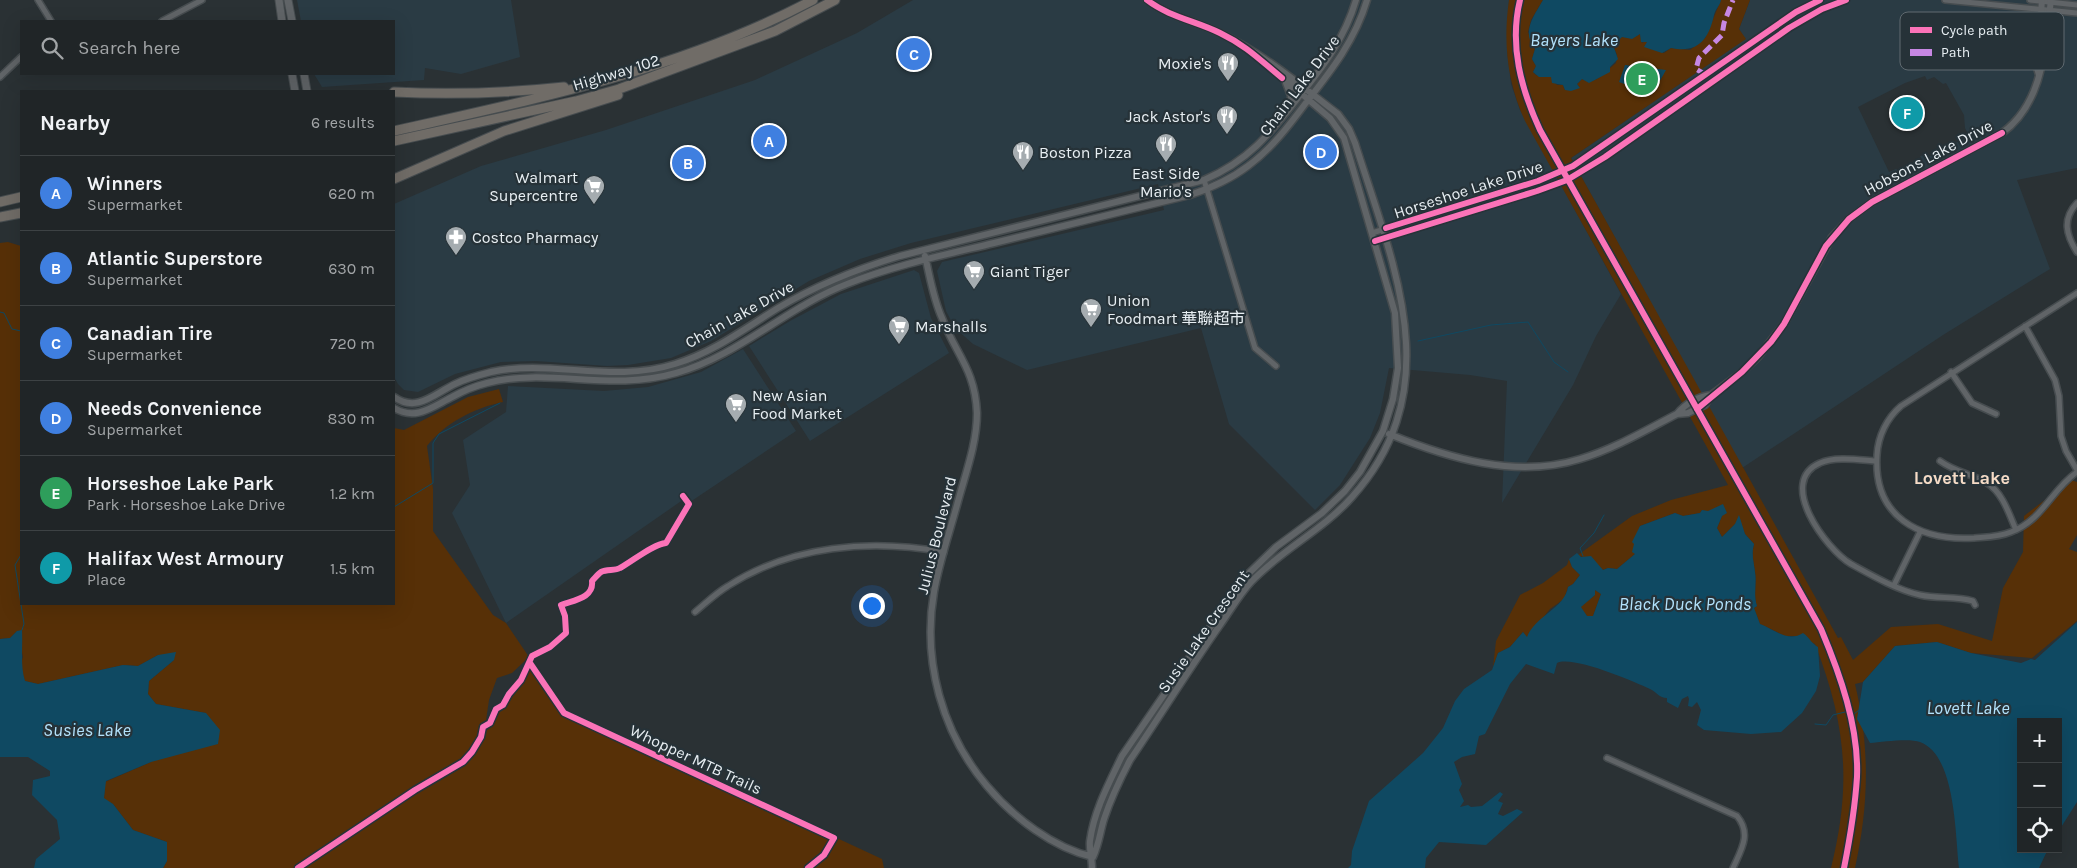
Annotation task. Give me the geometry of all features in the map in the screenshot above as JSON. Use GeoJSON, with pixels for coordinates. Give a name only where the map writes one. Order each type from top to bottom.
{"type":"FeatureCollection","features":[{"type":"Feature","properties":{"kind":"highway","name":"Highway 102"},"geometry":{"type":"LineString","coordinates":[[395,131],[574,90],[716,44],[788,14],[813,0]]}},
{"type":"Feature","properties":{"kind":"highway","name":"Highway 102"},"geometry":{"type":"LineString","coordinates":[[395,141],[602,94],[670,72],[775,31],[835,0]]}},
{"type":"Feature","properties":{"kind":"highway"},"geometry":{"type":"LineString","coordinates":[[395,178],[504,131],[660,80],[775,31]]}},
{"type":"Feature","properties":{"kind":"highway"},"geometry":{"type":"LineString","coordinates":[[395,92],[452,95],[512,93],[566,87],[716,44]]}},
{"type":"Feature","properties":{"kind":"highway"},"geometry":{"type":"LineString","coordinates":[[0,202],[20,198]]}},
{"type":"Feature","properties":{"kind":"highway"},"geometry":{"type":"LineString","coordinates":[[0,208],[20,204]]}},
{"type":"Feature","properties":{"kind":"highway"},"geometry":{"type":"LineString","coordinates":[[0,217],[20,214]]}},
{"type":"Feature","properties":{"kind":"main road"},"geometry":{"type":"LineString","coordinates":[[279,0],[282,20]]}},
{"type":"Feature","properties":{"kind":"main road"},"geometry":{"type":"LineString","coordinates":[[288,0],[292,20]]}},
{"type":"Feature","properties":{"kind":"main road"},"geometry":{"type":"LineString","coordinates":[[292,75],[295,90]]}},
{"type":"Feature","properties":{"kind":"main road"},"geometry":{"type":"LineString","coordinates":[[304,75],[307,90]]}},
{"type":"Feature","properties":{"kind":"street"},"geometry":{"type":"LineString","coordinates":[[38,0],[50,20]]}},
{"type":"Feature","properties":{"kind":"street"},"geometry":{"type":"LineString","coordinates":[[164,20],[202,0]]}},
{"type":"Feature","properties":{"kind":"street"},"geometry":{"type":"LineString","coordinates":[[1147,0],[1169,13],[1220,33],[1258,55]]}},
{"type":"Feature","properties":{"kind":"street","name":"Chain Lake Drive"},"geometry":{"type":"LineString","coordinates":[[396,398],[413,404],[422,402],[465,380],[503,370],[622,373],[674,364],[717,346],[821,285],[869,266],[924,250],[1204,180],[1227,170],[1255,150],[1290,109],[1334,52],[1356,0]]}},
{"type":"Feature","properties":{"kind":"street","name":"Chain Lake Drive"},"geometry":{"type":"LineString","coordinates":[[395,408],[403,412],[423,412],[461,392],[498,380],[533,378],[632,382],[680,372],[722,354],[787,314],[845,284],[926,259],[1207,189],[1240,171],[1260,157],[1281,136],[1346,49],[1358,24],[1366,0]]}},
{"type":"Feature","properties":{"kind":"street","name":"Horseshoe Lake Drive"},"geometry":{"type":"LineString","coordinates":[[1372,233],[1538,181],[1573,166],[1782,22],[1820,0]]}},
{"type":"Feature","properties":{"kind":"street","name":"Horseshoe Lake Drive"},"geometry":{"type":"LineString","coordinates":[[1374,241],[1542,190],[1568,179],[1604,157],[1789,28],[1810,15],[1846,0]]}},
{"type":"Feature","properties":{"kind":"street"},"geometry":{"type":"LineString","coordinates":[[1945,0],[2063,12]]}},
{"type":"Feature","properties":{"kind":"street"},"geometry":{"type":"LineString","coordinates":[[2030,0],[2051,1],[2077,6]]}},
{"type":"Feature","properties":{"kind":"street"},"geometry":{"type":"LineString","coordinates":[[2041,10],[2042,1]]}},
{"type":"Feature","properties":{"kind":"street"},"geometry":{"type":"LineString","coordinates":[[2049,11],[2051,1]]}},
{"type":"Feature","properties":{"kind":"street"},"geometry":{"type":"LineString","coordinates":[[2064,12],[2077,13]]}},
{"type":"Feature","properties":{"kind":"street","name":"Susie Lake Crescent"},"geometry":{"type":"LineString","coordinates":[[1092,868],[1090,843],[1095,819],[1106,788],[1122,756],[1244,578],[1276,547],[1322,513],[1345,491],[1360,472],[1383,431],[1396,381],[1398,333],[1391,295],[1342,136],[1332,120],[1308,101],[1258,55]]}},
{"type":"Feature","properties":{"kind":"street","name":"Susie Lake Crescent"},"geometry":{"type":"LineString","coordinates":[[1092,857],[1099,844],[1103,821],[1115,790],[1130,760],[1203,649],[1250,583],[1281,554],[1328,520],[1352,498],[1368,477],[1392,434],[1404,397],[1408,345],[1404,312],[1384,238],[1349,129],[1338,114],[1272,62],[1258,55]]}},
{"type":"Feature","properties":{"kind":"street"},"geometry":{"type":"LineString","coordinates":[[0,77],[20,58]]}},
{"type":"Feature","properties":{"kind":"street","name":"Hobsons Lake Drive"},"geometry":{"type":"LineString","coordinates":[[2038,70],[2039,76]]}},
{"type":"Feature","properties":{"kind":"street","name":"Hobsons Lake Drive"},"geometry":{"type":"LineString","coordinates":[[1383,431],[1462,459],[1513,467],[1541,466],[1579,459],[1604,450],[1677,414],[1684,406],[1700,397],[1711,396],[1742,372],[1774,338],[1826,246],[1844,223],[1872,202],[2006,130],[2024,109],[2041,70]]}},
{"type":"Feature","properties":{"kind":"street"},"geometry":{"type":"LineString","coordinates":[[1282,78],[1290,91],[1290,109]]}},
{"type":"Feature","properties":{"kind":"street"},"geometry":{"type":"LineString","coordinates":[[1204,180],[1255,348],[1276,366]]}},
{"type":"Feature","properties":{"kind":"street"},"geometry":{"type":"LineString","coordinates":[[2077,203],[2066,225],[2068,235],[2077,252]]}},
{"type":"Feature","properties":{"kind":"street"},"geometry":{"type":"LineString","coordinates":[[1062,217],[1064,226]]}},
{"type":"Feature","properties":{"kind":"street","name":"Julius Boulevard"},"geometry":{"type":"LineString","coordinates":[[924,250],[941,318],[962,354],[970,376],[977,413],[974,443],[932,600],[931,651],[940,700],[955,738],[982,780],[1017,816],[1058,843],[1092,857]]}},
{"type":"Feature","properties":{"kind":"street"},"geometry":{"type":"LineString","coordinates":[[2025,326],[2055,380],[2059,396],[2061,436],[2066,451],[2077,471],[2065,482],[2036,518],[2016,530],[1997,536],[1960,538],[1937,537],[1920,532],[1902,520],[1888,503],[1878,479],[1876,461],[1880,438],[1895,411],[1952,372],[2025,326],[2077,294]]}},
{"type":"Feature","properties":{"kind":"street"},"geometry":{"type":"LineString","coordinates":[[1952,372],[1972,403],[1996,414]]}},
{"type":"Feature","properties":{"kind":"street"},"geometry":{"type":"LineString","coordinates":[[1876,461],[1830,460],[1811,468],[1805,477],[1802,494],[1804,504],[1822,534],[1838,554],[1894,585],[1922,596],[1962,598],[1973,601],[1976,605]]}},
{"type":"Feature","properties":{"kind":"street"},"geometry":{"type":"LineString","coordinates":[[1940,461],[1951,469],[1985,482],[1996,490],[2016,530]]}},
{"type":"Feature","properties":{"kind":"street"},"geometry":{"type":"LineString","coordinates":[[1894,585],[1920,532]]}},
{"type":"Feature","properties":{"kind":"street"},"geometry":{"type":"LineString","coordinates":[[695,612],[719,592],[745,576],[802,554],[831,549],[862,547],[909,548],[944,552]]}},
{"type":"Feature","properties":{"kind":"street"},"geometry":{"type":"LineString","coordinates":[[1607,758],[1737,816],[1744,827],[1745,839],[1733,868]]}},
{"type":"Feature","properties":{"kind":"shaded area"},"geometry":{"type":"Polygon","coordinates":[[[297,0],[511,0],[520,57],[461,74],[425,68],[424,80],[322,87],[315,75],[395,75],[395,20],[301,20],[297,0]]]}},
{"type":"Feature","properties":{"kind":"shaded area"},"geometry":{"type":"Polygon","coordinates":[[[913,0],[1509,0],[1507,50],[1511,84],[1520,110],[1621,294],[1596,336],[1573,385],[1502,503],[1507,381],[1470,375],[1389,368],[1380,413],[1370,438],[1340,485],[1315,510],[1229,424],[1201,328],[1027,370],[973,344],[955,328],[946,311],[937,271],[942,262],[1164,210],[1158,184],[911,243],[860,259],[809,281],[711,341],[671,358],[628,365],[607,366],[536,361],[501,362],[455,374],[418,392],[404,390],[398,384],[395,379],[395,204],[481,166],[606,130],[755,80],[857,33],[913,0]]]}},
{"type":"Feature","properties":{"kind":"shaded area"},"geometry":{"type":"Polygon","coordinates":[[[1509,0],[1543,0],[1531,20],[1528,32],[1535,49],[1532,59],[1536,66],[1533,72],[1536,75],[1551,77],[1557,85],[1563,85],[1565,90],[1579,87],[1577,84],[1582,79],[1592,81],[1600,77],[1616,63],[1617,55],[1613,45],[1622,37],[1633,38],[1640,34],[1642,43],[1646,41],[1649,48],[1664,53],[1671,48],[1690,50],[1705,38],[1721,0],[1750,0],[1739,29],[1746,39],[1571,158],[1838,638],[1841,637],[1853,660],[1891,627],[1938,624],[1992,641],[2003,588],[2023,552],[2024,516],[2071,480],[2077,482],[2077,535],[2069,549],[2077,552],[2077,621],[2032,658],[1971,653],[1937,642],[1895,646],[1863,682],[1855,684],[1863,730],[1866,776],[1863,822],[1855,868],[1831,868],[1842,809],[1843,781],[1839,728],[1834,701],[1825,673],[1815,644],[1799,636],[1785,636],[1760,624],[1754,608],[1757,606],[1755,597],[1754,544],[1745,534],[1740,523],[1735,524],[1722,537],[1717,528],[1722,516],[1702,510],[1700,513],[1683,516],[1675,513],[1640,526],[1635,544],[1635,554],[1617,569],[1608,568],[1603,570],[1597,564],[1578,555],[1632,516],[1671,500],[1728,485],[1525,121],[1514,92],[1508,62],[1506,31],[1509,0]]]}},
{"type":"Feature","properties":{"kind":"shaded area"},"geometry":{"type":"Polygon","coordinates":[[[1750,0],[2077,0],[2077,168],[2017,180],[2050,269],[1943,335],[1742,468],[1571,158],[1745,39],[1739,29],[1750,0]],[[1925,76],[1905,83],[1858,107],[1889,172],[1896,169],[1899,171],[1922,160],[1920,156],[1924,155],[1926,158],[1969,136],[1965,128],[1964,115],[1946,83],[1943,84],[1934,77],[1927,80],[1925,76]]]}},
{"type":"Feature","properties":{"kind":"shaded area"},"geometry":{"type":"Polygon","coordinates":[[[8,242],[20,246],[20,605],[395,605],[395,428],[404,430],[468,397],[499,389],[503,402],[471,412],[442,430],[427,446],[433,489],[433,531],[493,615],[506,623],[529,657],[512,673],[497,678],[489,700],[485,727],[530,658],[566,711],[661,756],[663,753],[671,761],[882,859],[884,868],[163,868],[167,861],[167,842],[133,830],[113,804],[104,799],[105,782],[151,762],[206,713],[156,704],[148,694],[149,681],[174,660],[158,655],[138,666],[123,665],[38,684],[25,681],[20,666],[23,657],[17,631],[10,638],[0,639],[0,243],[8,242]]]}},
{"type":"Feature","properties":{"kind":"shaded area"},"geometry":{"type":"Polygon","coordinates":[[[914,270],[919,273],[931,318],[949,353],[810,441],[749,346],[790,321],[841,294],[914,270]]]}},
{"type":"Feature","properties":{"kind":"shaded area"},"geometry":{"type":"Polygon","coordinates":[[[743,349],[796,431],[690,502],[687,497],[506,623],[452,513],[470,485],[463,440],[506,412],[508,386],[604,391],[648,387],[701,372],[743,349]]]}},
{"type":"Feature","properties":{"kind":"shaded area"},"geometry":{"type":"Polygon","coordinates":[[[1569,559],[1572,567],[1580,575],[1568,587],[1564,599],[1550,609],[1527,638],[1523,632],[1510,647],[1498,653],[1493,667],[1496,641],[1520,595],[1543,583],[1567,565],[1569,559]]]}},
{"type":"Feature","properties":{"kind":"shaded area"},"geometry":{"type":"Polygon","coordinates":[[[1595,590],[1601,594],[1593,616],[1587,616],[1580,607],[1595,595],[1595,590]]]}},
{"type":"Feature","properties":{"kind":"water","name":"Bayers Lake"},"geometry":{"type":"Polygon","coordinates":[[[1543,0],[1721,0],[1706,37],[1696,46],[1689,49],[1671,48],[1662,53],[1644,47],[1647,42],[1641,42],[1640,34],[1632,39],[1622,37],[1613,45],[1618,59],[1610,67],[1610,72],[1589,83],[1582,79],[1577,84],[1580,88],[1571,91],[1565,90],[1563,85],[1552,83],[1551,77],[1539,77],[1533,72],[1536,66],[1532,59],[1535,49],[1531,43],[1529,30],[1530,24],[1543,0]]]}},
{"type":"Feature","properties":{"kind":"water"},"geometry":{"type":"Polygon","coordinates":[[[1625,65],[1666,70],[1656,86],[1647,91],[1619,82],[1625,65]]]}},
{"type":"Feature","properties":{"kind":"water","name":"Black Duck Ponds"},"geometry":{"type":"Polygon","coordinates":[[[1723,504],[1727,513],[1722,516],[1717,528],[1722,537],[1735,524],[1739,515],[1745,534],[1754,544],[1755,597],[1757,606],[1754,608],[1760,624],[1786,636],[1792,637],[1803,633],[1818,647],[1820,676],[1816,691],[1802,713],[1781,732],[1751,734],[1704,730],[1697,725],[1701,710],[1697,702],[1692,707],[1688,706],[1688,696],[1682,699],[1678,708],[1667,702],[1667,698],[1650,689],[1589,666],[1565,661],[1557,663],[1554,674],[1526,664],[1510,684],[1485,734],[1479,736],[1475,754],[1462,757],[1454,762],[1462,784],[1459,790],[1464,801],[1460,807],[1468,805],[1471,807],[1482,806],[1500,792],[1503,794],[1498,801],[1503,803],[1498,814],[1503,816],[1517,809],[1523,812],[1486,845],[1439,842],[1426,858],[1425,868],[1348,868],[1351,865],[1352,851],[1369,801],[1423,753],[1443,728],[1455,701],[1464,689],[1492,670],[1498,653],[1510,647],[1523,632],[1527,637],[1536,623],[1561,601],[1568,587],[1580,575],[1572,567],[1569,559],[1577,553],[1581,557],[1591,556],[1603,570],[1608,568],[1617,569],[1635,554],[1632,552],[1634,544],[1632,542],[1640,526],[1675,513],[1683,516],[1700,513],[1702,510],[1708,511],[1723,504]],[[1595,590],[1595,595],[1581,607],[1587,616],[1593,616],[1601,594],[1595,590]]]}},
{"type":"Feature","properties":{"kind":"water","name":"Lovett Lake"},"geometry":{"type":"Polygon","coordinates":[[[2077,622],[2077,802],[2062,826],[2062,718],[2017,718],[2017,853],[2046,853],[2039,868],[1959,868],[1951,798],[1941,763],[1932,750],[1920,742],[1903,740],[1870,743],[1857,719],[1863,682],[1895,646],[1937,642],[1971,653],[2021,663],[2031,659],[2035,660],[2077,622]]]}},
{"type":"Feature","properties":{"kind":"water","name":"Susies Lake"},"geometry":{"type":"Polygon","coordinates":[[[22,630],[23,675],[25,681],[38,684],[123,665],[138,666],[158,655],[176,652],[174,660],[149,681],[148,694],[156,704],[206,713],[220,730],[218,744],[151,762],[106,781],[104,798],[113,804],[133,830],[167,842],[167,861],[163,868],[34,868],[36,859],[60,839],[57,820],[32,795],[33,780],[50,776],[50,771],[28,757],[0,757],[0,639],[10,638],[17,631],[22,630]]]}},
{"type":"Feature","properties":{"kind":"waterway"},"geometry":{"type":"LineString","coordinates":[[0,312],[4,313],[12,329],[20,331]]}},
{"type":"Feature","properties":{"kind":"waterway"},"geometry":{"type":"LineString","coordinates":[[1418,341],[1491,325],[1528,322],[1554,362],[1568,372]]}},
{"type":"Feature","properties":{"kind":"waterway"},"geometry":{"type":"LineString","coordinates":[[395,506],[433,483],[433,443],[439,434],[500,403]]}},
{"type":"Feature","properties":{"kind":"waterway"},"geometry":{"type":"LineString","coordinates":[[1583,556],[1580,548],[1594,533],[1604,515]]}},
{"type":"Feature","properties":{"kind":"waterway"},"geometry":{"type":"LineString","coordinates":[[20,557],[15,565],[20,598]]}},
{"type":"Feature","properties":{"kind":"waterway"},"geometry":{"type":"LineString","coordinates":[[21,605],[24,624],[22,630]]}},
{"type":"Feature","properties":{"kind":"waterway"},"geometry":{"type":"LineString","coordinates":[[1854,714],[1859,710]]}},
{"type":"Feature","properties":{"kind":"waterway"},"geometry":{"type":"LineString","coordinates":[[1815,724],[1826,725],[1833,715],[1845,712]]}},
{"type":"Feature","properties":{"kind":"marked path"},"geometry":{"type":"LineString","coordinates":[[1706,75],[1696,69],[1699,58],[1722,35],[1724,23],[1733,0]]}},
{"type":"Feature","properties":{"kind":"cycle path"},"geometry":{"type":"LineString","coordinates":[[1147,0],[1164,11],[1230,38],[1282,78]]}},
{"type":"Feature","properties":{"kind":"cycle path"},"geometry":{"type":"LineString","coordinates":[[1520,0],[1517,17],[1516,50],[1522,83],[1540,130],[1821,629],[1835,664],[1847,701],[1857,758],[1855,800],[1844,868]]}},
{"type":"Feature","properties":{"kind":"cycle path"},"geometry":{"type":"LineString","coordinates":[[1386,228],[1538,181],[1573,166],[1796,12],[1820,0]]}},
{"type":"Feature","properties":{"kind":"cycle path"},"geometry":{"type":"LineString","coordinates":[[1375,241],[1567,180],[1605,157],[1789,28],[1822,9],[1846,0]]}},
{"type":"Feature","properties":{"kind":"cycle path"},"geometry":{"type":"LineString","coordinates":[[1697,409],[1742,372],[1771,342],[1784,324],[1826,246],[1849,219],[1872,202],[2002,133]]}},
{"type":"Feature","properties":{"kind":"cycle path"},"geometry":{"type":"LineString","coordinates":[[298,868],[415,790],[463,762],[481,737],[483,727],[490,723],[496,709],[503,705],[509,694],[521,680],[532,656],[550,647],[566,633],[565,616],[561,605],[586,595],[592,587],[592,581],[601,572],[618,569],[649,550],[666,543],[689,504],[683,496]]}},
{"type":"Feature","properties":{"kind":"cycle path","name":"Whopper MTB Trails"},"geometry":{"type":"LineString","coordinates":[[530,663],[564,713],[834,838],[824,855],[808,868]]}},
{"type":"Feature","properties":{"kind":"place","name":"Canadian Tire"},"geometry":{"type":"Point","coordinates":[914,54]}},
{"type":"Feature","properties":{"kind":"place","name":"Horseshoe Lake Park"},"geometry":{"type":"Point","coordinates":[1642,79]}},
{"type":"Feature","properties":{"kind":"place","name":"Moxie's"},"geometry":{"type":"Point","coordinates":[1228,82]}},
{"type":"Feature","properties":{"kind":"place","name":"Halifax West Armoury"},"geometry":{"type":"Point","coordinates":[1907,113]}},
{"type":"Feature","properties":{"kind":"place","name":"Jack Astor's"},"geometry":{"type":"Point","coordinates":[1227,135]}},
{"type":"Feature","properties":{"kind":"place","name":"Winners"},"geometry":{"type":"Point","coordinates":[769,141]}},
{"type":"Feature","properties":{"kind":"place","name":"Needs Convenience"},"geometry":{"type":"Point","coordinates":[1321,152]}},
{"type":"Feature","properties":{"kind":"place","name":"Atlantic Superstore"},"geometry":{"type":"Point","coordinates":[688,163]}},
{"type":"Feature","properties":{"kind":"place","name":"East Side Mario's"},"geometry":{"type":"Point","coordinates":[1166,163]}},
{"type":"Feature","properties":{"kind":"place","name":"Boston Pizza"},"geometry":{"type":"Point","coordinates":[1023,171]}},
{"type":"Feature","properties":{"kind":"place","name":"Walmart Supercentre"},"geometry":{"type":"Point","coordinates":[594,205]}},
{"type":"Feature","properties":{"kind":"place","name":"Costco Pharmacy"},"geometry":{"type":"Point","coordinates":[456,256]}},
{"type":"Feature","properties":{"kind":"place","name":"Giant Tiger"},"geometry":{"type":"Point","coordinates":[974,290]}},
{"type":"Feature","properties":{"kind":"place","name":"Union Foodmart 華聯超市"},"geometry":{"type":"Point","coordinates":[1091,328]}},
{"type":"Feature","properties":{"kind":"place","name":"Marshalls"},"geometry":{"type":"Point","coordinates":[899,345]}},
{"type":"Feature","properties":{"kind":"place","name":"New Asian Food Market"},"geometry":{"type":"Point","coordinates":[736,423]}},
{"type":"Feature","properties":{"kind":"district","name":"Lovett Lake"},"geometry":{"type":"Point","coordinates":[1962,478]}}]}
